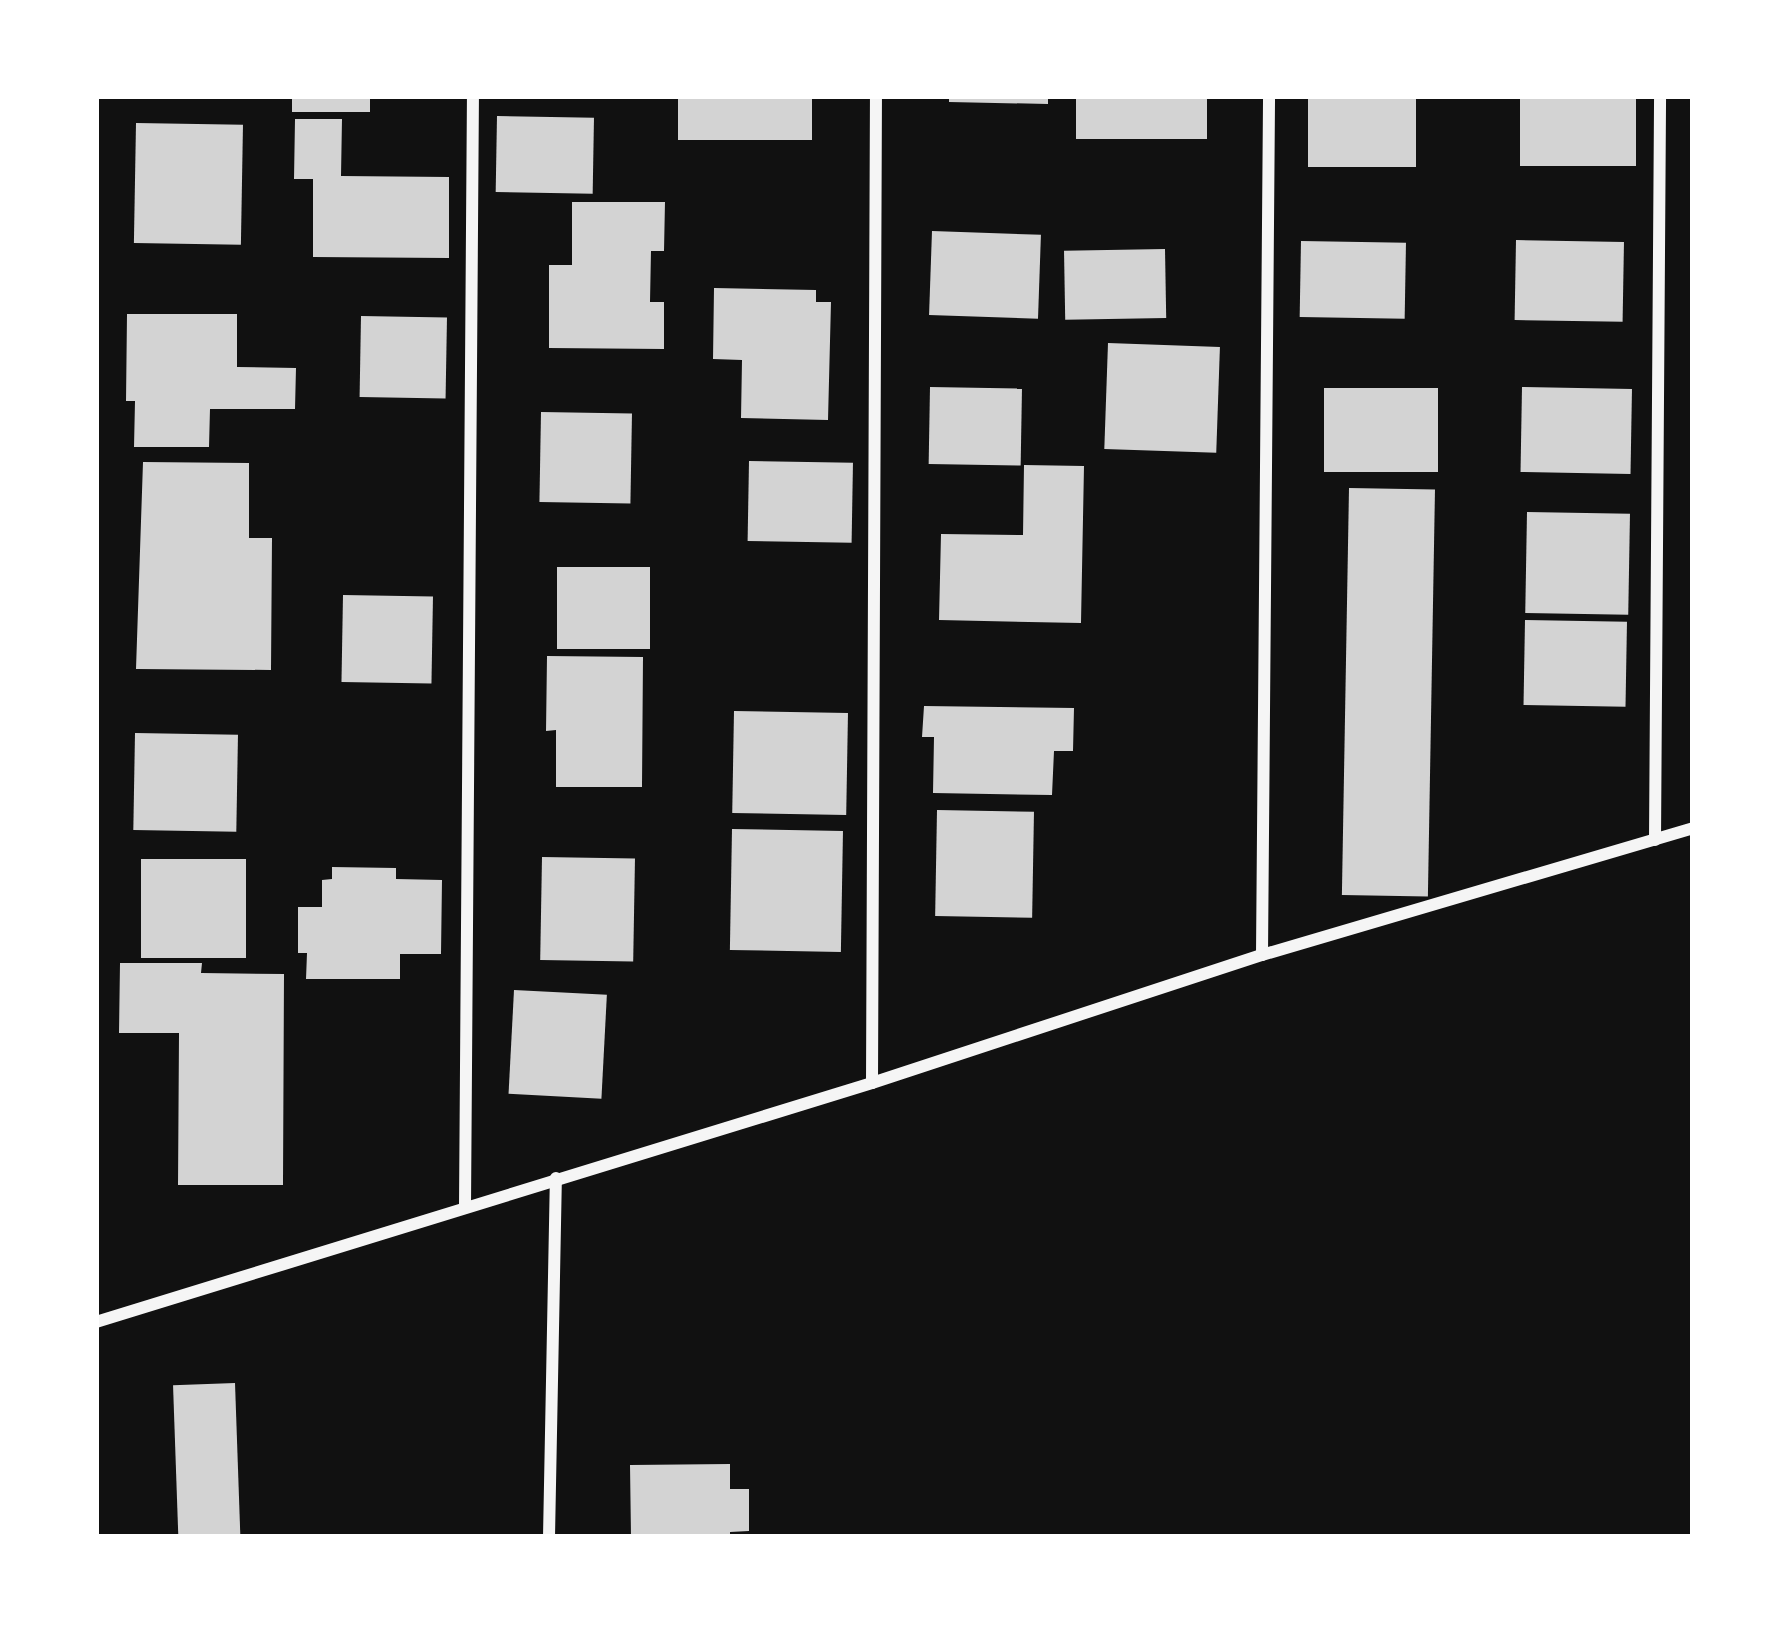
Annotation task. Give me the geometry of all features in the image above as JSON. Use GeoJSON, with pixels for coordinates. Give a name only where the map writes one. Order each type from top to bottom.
{"type":"FeatureCollection","features":[{"type":"Feature","properties":{"kind":"street"},"geometry":{"type":"LineString","coordinates":[[465,1207],[473,96]]}},
{"type":"Feature","properties":{"kind":"street"},"geometry":{"type":"LineString","coordinates":[[872,1083],[876,96]]}},
{"type":"Feature","properties":{"kind":"street"},"geometry":{"type":"LineString","coordinates":[[1262,955],[1269,96]]}},
{"type":"Feature","properties":{"kind":"street"},"geometry":{"type":"LineString","coordinates":[[1655,840],[1660,96]]}},
{"type":"Feature","properties":{"kind":"street"},"geometry":{"type":"LineString","coordinates":[[96,1322],[872,1083],[1262,955],[1693,827]]}},
{"type":"Feature","properties":{"kind":"street"},"geometry":{"type":"LineString","coordinates":[[549,1537],[556,1178]]}},
{"type":"Feature","properties":{"kind":"building"},"geometry":{"type":"Polygon","coordinates":[[[292,96],[370,96],[370,112],[292,112],[292,96]]]}},
{"type":"Feature","properties":{"kind":"building"},"geometry":{"type":"Polygon","coordinates":[[[678,96],[812,96],[812,140],[678,140],[678,96]]]}},
{"type":"Feature","properties":{"kind":"building"},"geometry":{"type":"Polygon","coordinates":[[[949,96],[1048,96],[1048,104],[949,102],[949,96]]]}},
{"type":"Feature","properties":{"kind":"building"},"geometry":{"type":"Polygon","coordinates":[[[1076,96],[1207,96],[1207,139],[1076,139],[1076,96]]]}},
{"type":"Feature","properties":{"kind":"building"},"geometry":{"type":"Polygon","coordinates":[[[1308,96],[1416,96],[1416,167],[1308,167],[1308,96]]]}},
{"type":"Feature","properties":{"kind":"building"},"geometry":{"type":"Polygon","coordinates":[[[1520,96],[1636,96],[1636,166],[1520,166],[1520,96]]]}},
{"type":"Feature","properties":{"kind":"building"},"geometry":{"type":"Polygon","coordinates":[[[497,116],[594,118],[593,194],[496,192],[497,116]]]}},
{"type":"Feature","properties":{"kind":"building"},"geometry":{"type":"Polygon","coordinates":[[[295,119],[342,119],[341,176],[449,177],[449,258],[313,257],[313,179],[294,179],[295,119]]]}},
{"type":"Feature","properties":{"kind":"building"},"geometry":{"type":"Polygon","coordinates":[[[136,123],[243,125],[241,245],[134,243],[136,123]]]}},
{"type":"Feature","properties":{"kind":"building"},"geometry":{"type":"Polygon","coordinates":[[[572,202],[665,202],[664,251],[651,251],[650,302],[664,302],[664,349],[549,348],[549,265],[572,265],[572,202]]]}},
{"type":"Feature","properties":{"kind":"building"},"geometry":{"type":"Polygon","coordinates":[[[932,231],[1041,235],[1038,319],[929,315],[932,231]]]}},
{"type":"Feature","properties":{"kind":"building"},"geometry":{"type":"Polygon","coordinates":[[[1516,240],[1624,242],[1623,322],[1515,320],[1516,240]]]}},
{"type":"Feature","properties":{"kind":"building"},"geometry":{"type":"Polygon","coordinates":[[[1301,241],[1406,243],[1405,319],[1300,317],[1301,241]]]}},
{"type":"Feature","properties":{"kind":"building"},"geometry":{"type":"Polygon","coordinates":[[[1165,249],[1166,318],[1065,320],[1064,251],[1165,249]]]}},
{"type":"Feature","properties":{"kind":"building"},"geometry":{"type":"Polygon","coordinates":[[[714,288],[816,290],[816,302],[831,302],[828,420],[741,418],[742,360],[713,359],[714,288]]]}},
{"type":"Feature","properties":{"kind":"building"},"geometry":{"type":"Polygon","coordinates":[[[127,314],[237,314],[237,367],[296,368],[295,409],[210,409],[209,447],[134,447],[135,401],[126,401],[127,314]]]}},
{"type":"Feature","properties":{"kind":"building"},"geometry":{"type":"Polygon","coordinates":[[[361,316],[447,318],[446,398],[360,397],[361,316]]]}},
{"type":"Feature","properties":{"kind":"building"},"geometry":{"type":"Polygon","coordinates":[[[1108,343],[1220,347],[1216,453],[1104,449],[1108,343]]]}},
{"type":"Feature","properties":{"kind":"building"},"geometry":{"type":"Polygon","coordinates":[[[930,387],[1022,389],[1021,466],[929,464],[930,387]]]}},
{"type":"Feature","properties":{"kind":"building"},"geometry":{"type":"Polygon","coordinates":[[[1522,387],[1632,389],[1630,474],[1521,472],[1522,387]]]}},
{"type":"Feature","properties":{"kind":"building"},"geometry":{"type":"Polygon","coordinates":[[[1324,388],[1438,388],[1438,472],[1324,472],[1324,388]]]}},
{"type":"Feature","properties":{"kind":"building"},"geometry":{"type":"Polygon","coordinates":[[[541,412],[632,414],[630,504],[539,502],[541,412]]]}},
{"type":"Feature","properties":{"kind":"building"},"geometry":{"type":"Polygon","coordinates":[[[749,461],[853,463],[852,543],[748,541],[749,461]]]}},
{"type":"Feature","properties":{"kind":"building"},"geometry":{"type":"Polygon","coordinates":[[[143,462],[249,463],[249,538],[272,538],[271,670],[136,669],[143,462]]]}},
{"type":"Feature","properties":{"kind":"building"},"geometry":{"type":"Polygon","coordinates":[[[1024,465],[1084,466],[1081,623],[939,620],[941,534],[1023,535],[1024,465]]]}},
{"type":"Feature","properties":{"kind":"building"},"geometry":{"type":"Polygon","coordinates":[[[1349,488],[1435,490],[1428,896],[1342,895],[1349,488]]]}},
{"type":"Feature","properties":{"kind":"building"},"geometry":{"type":"Polygon","coordinates":[[[1527,512],[1630,514],[1628,615],[1525,613],[1527,512]]]}},
{"type":"Feature","properties":{"kind":"building"},"geometry":{"type":"Polygon","coordinates":[[[557,567],[650,567],[650,649],[557,649],[557,567]]]}},
{"type":"Feature","properties":{"kind":"building"},"geometry":{"type":"Polygon","coordinates":[[[343,595],[433,597],[431,684],[341,682],[343,595]]]}},
{"type":"Feature","properties":{"kind":"building"},"geometry":{"type":"Polygon","coordinates":[[[1525,620],[1627,622],[1626,707],[1524,705],[1525,620]]]}},
{"type":"Feature","properties":{"kind":"building"},"geometry":{"type":"Polygon","coordinates":[[[547,656],[643,657],[642,787],[556,787],[556,730],[546,731],[547,656]]]}},
{"type":"Feature","properties":{"kind":"building"},"geometry":{"type":"Polygon","coordinates":[[[924,706],[1074,708],[1073,751],[1054,751],[1052,795],[933,793],[934,737],[922,737],[924,706]]]}},
{"type":"Feature","properties":{"kind":"building"},"geometry":{"type":"Polygon","coordinates":[[[734,711],[848,713],[846,815],[732,813],[734,711]]]}},
{"type":"Feature","properties":{"kind":"building"},"geometry":{"type":"Polygon","coordinates":[[[135,733],[238,735],[236,832],[133,830],[135,733]]]}},
{"type":"Feature","properties":{"kind":"building"},"geometry":{"type":"Polygon","coordinates":[[[937,810],[1034,812],[1032,918],[935,916],[937,810]]]}},
{"type":"Feature","properties":{"kind":"building"},"geometry":{"type":"Polygon","coordinates":[[[732,829],[843,831],[841,952],[730,950],[732,829]]]}},
{"type":"Feature","properties":{"kind":"building"},"geometry":{"type":"Polygon","coordinates":[[[542,857],[635,859],[633,962],[540,960],[542,857]]]}},
{"type":"Feature","properties":{"kind":"building"},"geometry":{"type":"Polygon","coordinates":[[[141,859],[246,859],[246,958],[141,958],[141,859]]]}},
{"type":"Feature","properties":{"kind":"building"},"geometry":{"type":"Polygon","coordinates":[[[332,867],[396,868],[396,879],[442,880],[441,954],[400,954],[400,979],[306,979],[307,953],[298,953],[298,907],[322,907],[322,880],[332,879],[332,867]]]}},
{"type":"Feature","properties":{"kind":"building"},"geometry":{"type":"Polygon","coordinates":[[[120,963],[202,963],[201,973],[284,974],[283,1185],[178,1185],[179,1033],[119,1033],[120,963]]]}},
{"type":"Feature","properties":{"kind":"building"},"geometry":{"type":"Polygon","coordinates":[[[514,990],[607,995],[601,1099],[509,1094],[514,990]]]}},
{"type":"Feature","properties":{"kind":"building"},"geometry":{"type":"Polygon","coordinates":[[[235,1383],[240,1537],[178,1537],[173,1385],[235,1383]]]}},
{"type":"Feature","properties":{"kind":"building"},"geometry":{"type":"Polygon","coordinates":[[[730,1464],[730,1489],[749,1489],[749,1531],[730,1532],[730,1537],[631,1537],[630,1465],[730,1464]]]}}]}
